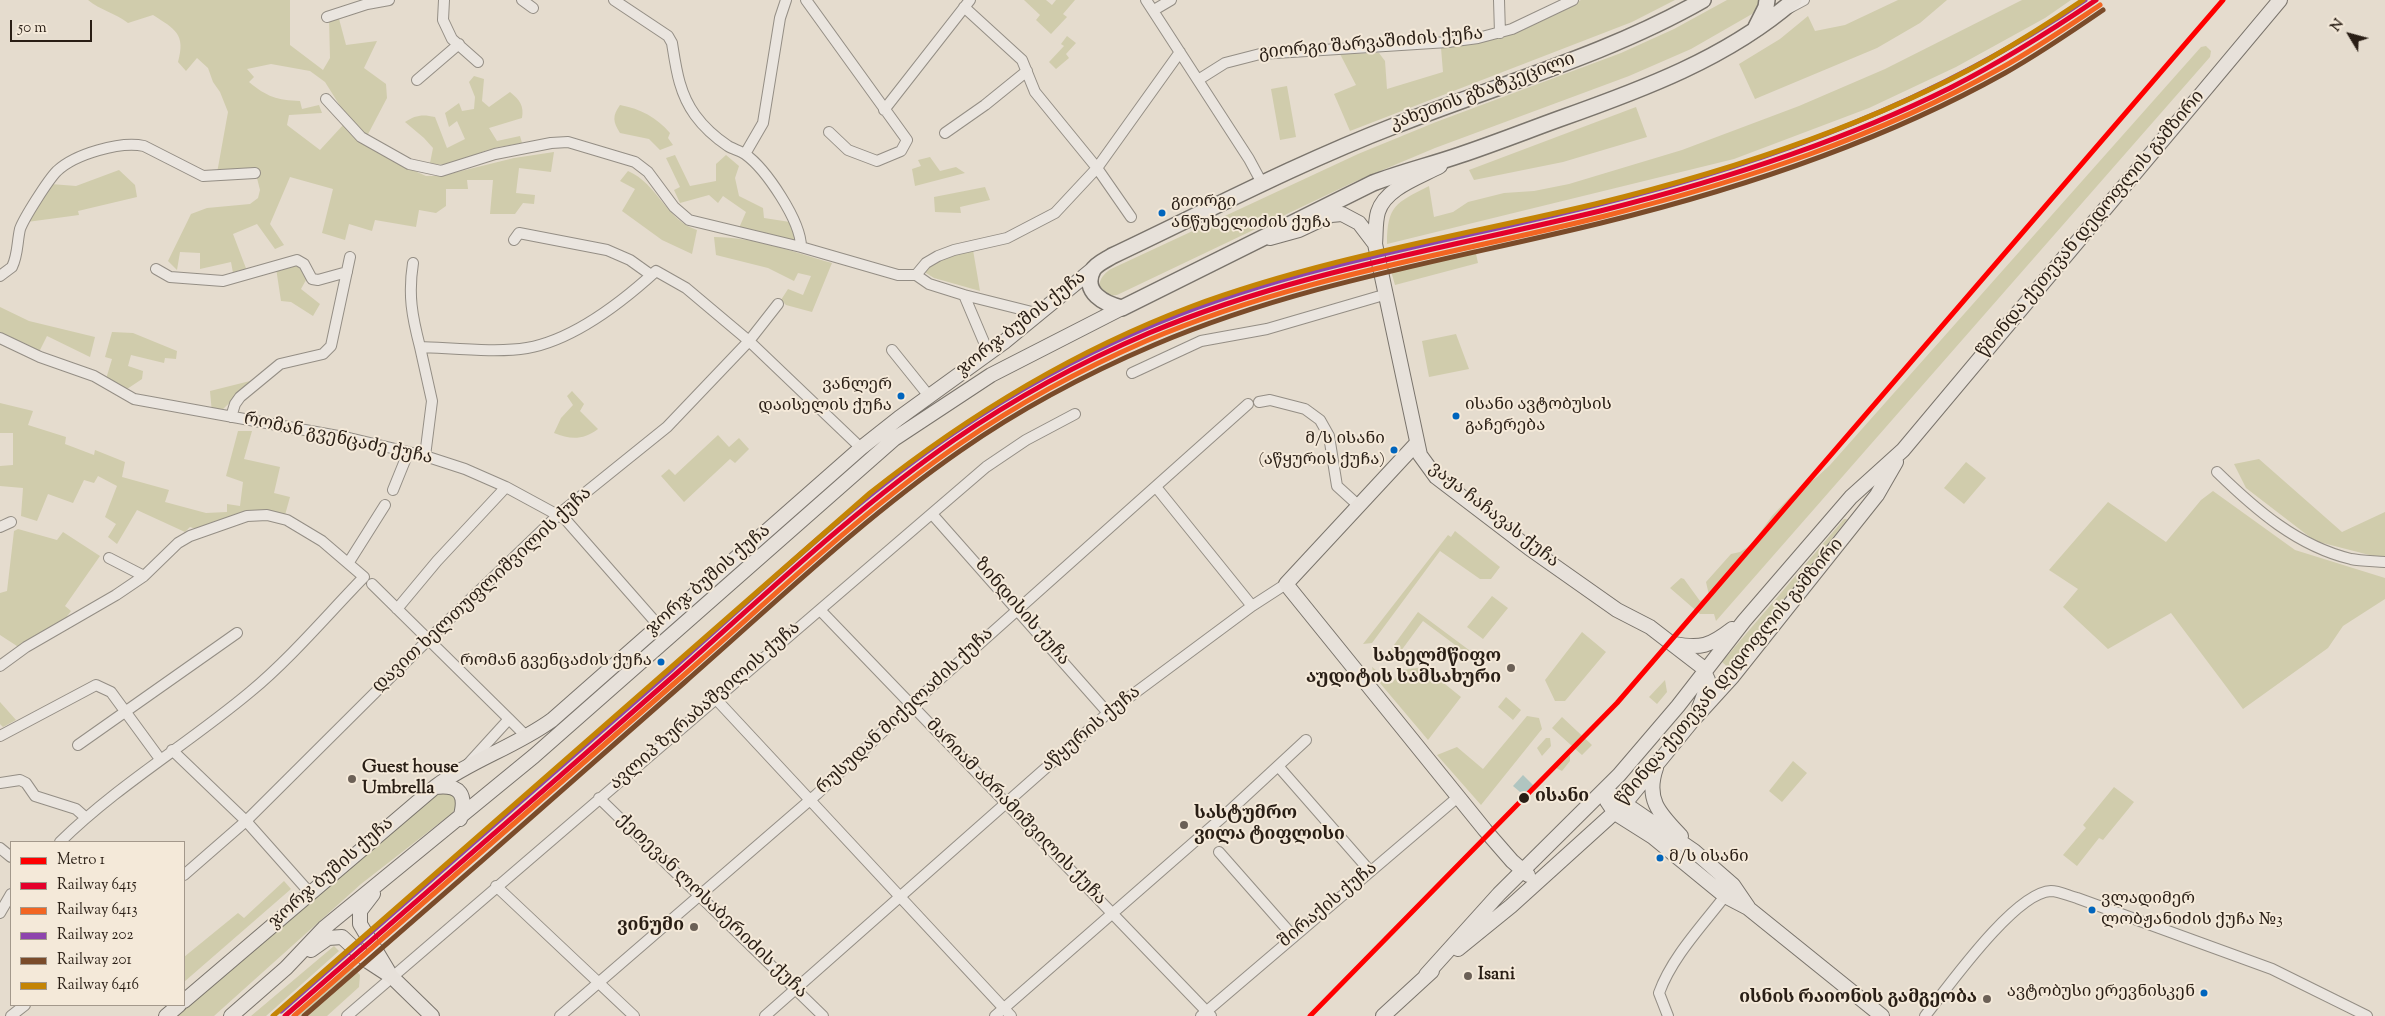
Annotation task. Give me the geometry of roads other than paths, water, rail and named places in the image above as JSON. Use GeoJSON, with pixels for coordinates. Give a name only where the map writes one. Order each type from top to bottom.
{"type":"FeatureCollection","features":[{"type":"Feature","properties":{"kind":"highway","name":"კახეთის გზატკეცილი"},"geometry":{"type":"LineString","coordinates":[[1263,185],[1394,125],[1631,36],[1703,0]]}},
{"type":"Feature","properties":{"kind":"highway"},"geometry":{"type":"LineString","coordinates":[[1754,31],[1766,7],[1767,0]]}},
{"type":"Feature","properties":{"kind":"highway"},"geometry":{"type":"LineString","coordinates":[[1459,156],[1635,91],[1706,58],[1754,31],[1794,0]]}},
{"type":"Feature","properties":{"kind":"highway","name":"ჯორჯ ბუშის ქუჩა"},"geometry":{"type":"LineString","coordinates":[[1263,185],[1112,256],[1093,269],[1090,279],[1093,292],[1105,303],[1122,308],[1373,183],[1459,156]]}},
{"type":"Feature","properties":{"kind":"main road","name":"წმინდა ქეთევან დედოფლის გამზირი"},"geometry":{"type":"LineString","coordinates":[[1426,975],[1522,870],[1605,790],[1678,706],[1744,621],[1851,497],[1903,450],[2280,0]]}},
{"type":"Feature","properties":{"kind":"main road","name":"ვაჟა ჩაჩავას ქუჩა"},"geometry":{"type":"LineString","coordinates":[[1459,156],[1397,189],[1385,199],[1378,212],[1375,244],[1387,294],[1416,444],[1430,470],[1448,486],[1537,554],[1617,610],[1650,627],[1705,672]]}},
{"type":"Feature","properties":{"kind":"main road","name":"ვაჟა ჩაჩავას ქუჩა"},"geometry":{"type":"LineString","coordinates":[[1260,240],[1292,232],[1331,215],[1342,214],[1359,223],[1375,244]]}},
{"type":"Feature","properties":{"kind":"main road","name":"ჯორჯ ბუშის ქუჩა"},"geometry":{"type":"LineString","coordinates":[[185,1000],[435,787],[465,767],[527,737],[552,720],[861,448],[1040,314],[1093,269]]}},
{"type":"Feature","properties":{"kind":"main road","name":"ჯორჯ ბუშის ქუჩა"},"geometry":{"type":"LineString","coordinates":[[231,1016],[286,968],[324,928],[460,819],[894,439],[991,374],[1122,308]]}},
{"type":"Feature","properties":{"kind":"main road","name":"აწყურის ქუჩა"},"geometry":{"type":"LineString","coordinates":[[1286,584],[1416,444]]}},
{"type":"Feature","properties":{"kind":"main road","name":"წმინდა ქეთევან დედოფლის გამზირი"},"geometry":{"type":"LineString","coordinates":[[1383,1016],[1426,975],[1539,881],[1626,802],[1693,720],[1733,676],[1877,495],[1903,450]]}},
{"type":"Feature","properties":{"kind":"main road"},"geometry":{"type":"LineString","coordinates":[[1286,584],[1458,797],[1522,870],[1539,881]]}},
{"type":"Feature","properties":{"kind":"main road"},"geometry":{"type":"LineString","coordinates":[[1673,644],[1689,647],[1703,646],[1721,637],[1744,621]]}},
{"type":"Feature","properties":{"kind":"main road"},"geometry":{"type":"LineString","coordinates":[[1693,720],[1706,693],[1708,680],[1705,672]]}},
{"type":"Feature","properties":{"kind":"main road"},"geometry":{"type":"LineString","coordinates":[[1658,763],[1652,785],[1655,807],[1694,851]]}},
{"type":"Feature","properties":{"kind":"main road"},"geometry":{"type":"LineString","coordinates":[[435,787],[447,786],[459,791],[463,796],[464,806],[460,819]]}},
{"type":"Feature","properties":{"kind":"main road"},"geometry":{"type":"LineString","coordinates":[[1605,790],[1626,802],[1655,826],[1694,851],[1733,884],[1748,908]]}},
{"type":"Feature","properties":{"kind":"main road"},"geometry":{"type":"LineString","coordinates":[[1605,790],[1607,801],[1615,813],[1664,845],[1725,896],[1748,908],[1882,1016]]}},
{"type":"Feature","properties":{"kind":"main road"},"geometry":{"type":"LineString","coordinates":[[392,874],[365,902],[359,917],[362,930],[392,977]]}},
{"type":"Feature","properties":{"kind":"main road"},"geometry":{"type":"LineString","coordinates":[[286,968],[321,942],[334,937],[342,938],[351,943],[369,962],[392,977],[432,1016]]}},
{"type":"Feature","properties":{"kind":"main road"},"geometry":{"type":"LineString","coordinates":[[166,1016],[178,1006]]}},
{"type":"Feature","properties":{"kind":"street"},"geometry":{"type":"LineString","coordinates":[[327,17],[367,4],[389,0]]}},
{"type":"Feature","properties":{"kind":"street"},"geometry":{"type":"LineString","coordinates":[[444,0],[443,20],[452,39],[478,62]]}},
{"type":"Feature","properties":{"kind":"street"},"geometry":{"type":"LineString","coordinates":[[522,0],[533,8]]}},
{"type":"Feature","properties":{"kind":"street"},"geometry":{"type":"LineString","coordinates":[[614,0],[668,36],[672,43],[682,94],[695,115],[715,136],[745,154],[768,180],[786,204],[801,238],[801,247]]}},
{"type":"Feature","properties":{"kind":"street"},"geometry":{"type":"LineString","coordinates":[[745,154],[763,123],[780,18],[786,0]]}},
{"type":"Feature","properties":{"kind":"street"},"geometry":{"type":"LineString","coordinates":[[806,0],[907,140],[901,151],[877,161],[848,150],[829,132]]}},
{"type":"Feature","properties":{"kind":"street"},"geometry":{"type":"LineString","coordinates":[[1146,0],[1263,185]]}},
{"type":"Feature","properties":{"kind":"street"},"geometry":{"type":"LineString","coordinates":[[1154,10],[1171,0]]}},
{"type":"Feature","properties":{"kind":"street"},"geometry":{"type":"LineString","coordinates":[[1499,0],[1500,33]]}},
{"type":"Feature","properties":{"kind":"street","name":"გიორგი შარვაშიძის ქუჩა"},"geometry":{"type":"LineString","coordinates":[[1198,80],[1225,63],[1260,54],[1448,42],[1500,33],[1573,0]]}},
{"type":"Feature","properties":{"kind":"street"},"geometry":{"type":"LineString","coordinates":[[1779,13],[1804,0]]}},
{"type":"Feature","properties":{"kind":"street"},"geometry":{"type":"LineString","coordinates":[[884,110],[967,4],[1022,60],[1035,92],[1064,131],[1097,168],[1131,217]]}},
{"type":"Feature","properties":{"kind":"street"},"geometry":{"type":"LineString","coordinates":[[417,80],[459,44]]}},
{"type":"Feature","properties":{"kind":"street"},"geometry":{"type":"LineString","coordinates":[[916,275],[926,263],[938,256],[954,250],[1007,238],[1036,224],[1060,209],[1097,168],[1180,52]]}},
{"type":"Feature","properties":{"kind":"street"},"geometry":{"type":"LineString","coordinates":[[945,133],[985,106],[1027,72]]}},
{"type":"Feature","properties":{"kind":"street"},"geometry":{"type":"LineString","coordinates":[[326,99],[361,137],[409,164],[441,172],[495,154],[551,143],[568,142],[635,162],[648,172],[674,207],[689,220],[801,247],[898,275],[916,275],[928,284],[1040,314]]}},
{"type":"Feature","properties":{"kind":"street"},"geometry":{"type":"LineString","coordinates":[[0,276],[12,267],[20,228],[34,204],[57,171],[80,157],[124,144],[134,144],[144,146],[203,176],[255,173]]}},
{"type":"Feature","properties":{"kind":"street"},"geometry":{"type":"LineString","coordinates":[[514,240],[519,233],[606,250],[630,260],[651,275]]}},
{"type":"Feature","properties":{"kind":"street"},"geometry":{"type":"LineString","coordinates":[[231,418],[235,404],[240,397],[280,364],[326,353],[331,346],[350,257]]}},
{"type":"Feature","properties":{"kind":"street"},"geometry":{"type":"LineString","coordinates":[[156,269],[170,277],[223,280],[297,260],[304,264],[312,279],[318,280],[347,272]]}},
{"type":"Feature","properties":{"kind":"street"},"geometry":{"type":"LineString","coordinates":[[413,262],[410,287],[411,312],[432,401],[425,456]]}},
{"type":"Feature","properties":{"kind":"street"},"geometry":{"type":"LineString","coordinates":[[420,347],[526,348],[551,341],[591,321],[638,287],[656,271],[686,288],[749,341],[861,448]]}},
{"type":"Feature","properties":{"kind":"street"},"geometry":{"type":"LineString","coordinates":[[1132,373],[1201,341],[1267,328],[1387,294]]}},
{"type":"Feature","properties":{"kind":"street"},"geometry":{"type":"LineString","coordinates":[[964,295],[988,354]]}},
{"type":"Feature","properties":{"kind":"street","name":"დავით ხელთუფლიშვილის ქუჩა"},"geometry":{"type":"LineString","coordinates":[[185,874],[246,821],[429,639],[559,514],[667,427],[749,341],[778,304]]}},
{"type":"Feature","properties":{"kind":"street","name":"რომან გვენცაძე ქუჩა"},"geometry":{"type":"LineString","coordinates":[[0,338],[40,357],[94,376],[134,399],[349,438],[425,456],[464,469],[506,487],[559,514],[565,519],[659,626]]}},
{"type":"Feature","properties":{"kind":"street"},"geometry":{"type":"LineString","coordinates":[[892,350],[929,396]]}},
{"type":"Feature","properties":{"kind":"street"},"geometry":{"type":"LineString","coordinates":[[1259,402],[1270,400],[1305,409],[1320,420],[1329,436],[1337,486],[1359,506]]}},
{"type":"Feature","properties":{"kind":"street","name":"რუსუდან მიქელაძის ქუჩა"},"geometry":{"type":"LineString","coordinates":[[560,1016],[810,800],[1018,609],[1248,404]]}},
{"type":"Feature","properties":{"kind":"street","name":"ავლიპ ზურაბაშვილის ქუჩა"},"geometry":{"type":"LineString","coordinates":[[347,1016],[496,886],[986,467],[1026,440],[1075,414]]}},
{"type":"Feature","properties":{"kind":"street"},"geometry":{"type":"LineString","coordinates":[[393,490],[408,453]]}},
{"type":"Feature","properties":{"kind":"street"},"geometry":{"type":"LineString","coordinates":[[2217,472],[2256,509],[2306,542],[2352,559],[2385,562]]}},
{"type":"Feature","properties":{"kind":"street"},"geometry":{"type":"LineString","coordinates":[[397,609],[437,561],[506,487]]}},
{"type":"Feature","properties":{"kind":"street"},"geometry":{"type":"LineString","coordinates":[[1156,487],[1252,606]]}},
{"type":"Feature","properties":{"kind":"street"},"geometry":{"type":"LineString","coordinates":[[349,562],[385,505]]}},
{"type":"Feature","properties":{"kind":"street","name":"ზინდისის ქუჩა"},"geometry":{"type":"LineString","coordinates":[[932,514],[1108,713]]}},
{"type":"Feature","properties":{"kind":"street"},"geometry":{"type":"LineString","coordinates":[[0,666],[26,646],[116,595],[144,576],[178,543],[190,536],[254,516],[267,515],[287,520],[349,562],[364,577],[273,672],[249,693],[85,817],[61,841]]}},
{"type":"Feature","properties":{"kind":"street"},"geometry":{"type":"LineString","coordinates":[[0,527],[11,522]]}},
{"type":"Feature","properties":{"kind":"street"},"geometry":{"type":"LineString","coordinates":[[109,558],[144,576]]}},
{"type":"Feature","properties":{"kind":"street"},"geometry":{"type":"LineString","coordinates":[[372,584],[527,737]]}},
{"type":"Feature","properties":{"kind":"street","name":"აწყურის ქუჩა"},"geometry":{"type":"LineString","coordinates":[[765,1016],[1108,713],[1252,606],[1286,584]]}},
{"type":"Feature","properties":{"kind":"street","name":"მარიამ აბრამიშვილის ქუჩა"},"geometry":{"type":"LineString","coordinates":[[820,610],[1206,1014]]}},
{"type":"Feature","properties":{"kind":"street"},"geometry":{"type":"LineString","coordinates":[[78,744],[124,710],[237,633]]}},
{"type":"Feature","properties":{"kind":"street"},"geometry":{"type":"LineString","coordinates":[[0,736],[96,685],[112,692],[160,759]]}},
{"type":"Feature","properties":{"kind":"street"},"geometry":{"type":"LineString","coordinates":[[715,698],[1008,1012]]}},
{"type":"Feature","properties":{"kind":"street"},"geometry":{"type":"LineString","coordinates":[[465,767],[509,719]]}},
{"type":"Feature","properties":{"kind":"street"},"geometry":{"type":"LineString","coordinates":[[995,1016],[1008,1012],[1112,914],[1306,740]]}},
{"type":"Feature","properties":{"kind":"street"},"geometry":{"type":"LineString","coordinates":[[172,750],[246,821],[310,893]]}},
{"type":"Feature","properties":{"kind":"street"},"geometry":{"type":"LineString","coordinates":[[1278,766],[1370,871]]}},
{"type":"Feature","properties":{"kind":"street"},"geometry":{"type":"LineString","coordinates":[[0,783],[20,780],[26,783],[35,796],[76,809],[85,817]]}},
{"type":"Feature","properties":{"kind":"street","name":"შირაქის ქუჩა"},"geometry":{"type":"LineString","coordinates":[[1206,1014],[1293,936],[1458,797]]}},
{"type":"Feature","properties":{"kind":"street","name":"ქეთევან ლოსაბერიძის ქუჩა"},"geometry":{"type":"LineString","coordinates":[[599,798],[823,1016]]}},
{"type":"Feature","properties":{"kind":"street"},"geometry":{"type":"LineString","coordinates":[[0,848],[10,856]]}},
{"type":"Feature","properties":{"kind":"street"},"geometry":{"type":"LineString","coordinates":[[1218,852],[1293,936]]}},
{"type":"Feature","properties":{"kind":"street"},"geometry":{"type":"LineString","coordinates":[[496,886],[634,1016]]}},
{"type":"Feature","properties":{"kind":"street"},"geometry":{"type":"LineString","coordinates":[[1925,1016],[2002,923],[2021,904],[2051,891],[2077,898],[2272,969],[2367,1016]]}},
{"type":"Feature","properties":{"kind":"street"},"geometry":{"type":"LineString","coordinates":[[0,913],[10,896]]}},
{"type":"Feature","properties":{"kind":"street"},"geometry":{"type":"LineString","coordinates":[[1668,1016],[1659,993],[1661,986],[1679,956],[1725,896]]}},
{"type":"Feature","properties":{"kind":"street"},"geometry":{"type":"LineString","coordinates":[[11,1016],[24,1006]]}},
{"type":"Feature","properties":{"kind":"water"},"geometry":{"type":"Polygon","coordinates":[[[1523,775],[1535,787],[1526,797],[1513,786],[1523,775]]]}},
{"type":"Feature","properties":{"kind":"metro line","name":"1"},"geometry":{"type":"LineString","coordinates":[[1310,1016],[1617,703],[2223,0]]}},
{"type":"Feature","properties":{"kind":"rail line","name":"6416"},"geometry":{"type":"LineString","coordinates":[[273,1016],[870,493],[983,412],[1063,365],[1147,324],[1240,290],[1341,261],[1646,191],[1746,162],[1796,145],[1894,106],[1941,84],[1999,53],[2083,0]]}},
{"type":"Feature","properties":{"kind":"rail line","name":"202"},"geometry":{"type":"LineString","coordinates":[[281,1011],[623,713],[845,516],[917,459],[955,432],[1046,376],[1141,330],[1253,289],[1310,272],[1600,204],[1728,168],[1790,147],[1852,124],[1971,68],[2029,36],[2085,0]]}},
{"type":"Feature","properties":{"kind":"rail line","name":"6415"},"geometry":{"type":"LineString","coordinates":[[285,1016],[847,523],[954,440],[1049,382],[1098,356],[1149,333],[1259,293],[1372,263],[1600,211],[1690,187],[1823,143],[1908,108],[1950,88],[1988,68],[2061,24],[2096,0]]}},
{"type":"Feature","properties":{"kind":"rail line","name":"6413"},"geometry":{"type":"LineString","coordinates":[[294,1016],[816,558],[887,498],[961,443],[1005,414],[1051,388],[1098,363],[1146,341],[1202,319],[1259,300],[1373,269],[1605,216],[1707,188],[1808,155],[1858,136],[1954,93],[2051,38],[2100,5]]}},
{"type":"Feature","properties":{"kind":"rail line","name":"201"},"geometry":{"type":"LineString","coordinates":[[304,1016],[853,534],[923,477],[960,451],[1054,393],[1154,345],[1263,305],[1374,275],[1653,210],[1808,162],[1909,121],[1957,98],[2030,58],[2103,10]]}},
{"type":"Feature","properties":{"kind":"place","name":"გიორგი ანწუხელიძის ქუჩა"},"geometry":{"type":"Point","coordinates":[1162,213]}},
{"type":"Feature","properties":{"kind":"place","name":"ვანლერ დაისელის ქუჩა"},"geometry":{"type":"Point","coordinates":[901,396]}},
{"type":"Feature","properties":{"kind":"place","name":"ისანი ავტობუსის გაჩერება"},"geometry":{"type":"Point","coordinates":[1456,416]}},
{"type":"Feature","properties":{"kind":"place","name":"მ/ს ისანი (აწყურის ქუჩა)"},"geometry":{"type":"Point","coordinates":[1394,450]}},
{"type":"Feature","properties":{"kind":"place","name":"რომან გვენცაძის ქუჩა"},"geometry":{"type":"Point","coordinates":[661,662]}},
{"type":"Feature","properties":{"kind":"place","name":"სახელმწიფო აუდიტის სამსახური"},"geometry":{"type":"Point","coordinates":[1511,668]}},
{"type":"Feature","properties":{"kind":"place","name":"Guest house Umbrella"},"geometry":{"type":"Point","coordinates":[352,779]}},
{"type":"Feature","properties":{"kind":"place","name":"ისანი"},"geometry":{"type":"Point","coordinates":[1524,798]}},
{"type":"Feature","properties":{"kind":"place","name":"სასტუმრო ვილა ტიფლისი"},"geometry":{"type":"Point","coordinates":[1184,825]}},
{"type":"Feature","properties":{"kind":"place","name":"მ/ს ისანი"},"geometry":{"type":"Point","coordinates":[1660,858]}},
{"type":"Feature","properties":{"kind":"place","name":"ვლადიმერ ლობჟანიძის ქუჩა №3"},"geometry":{"type":"Point","coordinates":[2092,910]}},
{"type":"Feature","properties":{"kind":"place","name":"ვინუმი"},"geometry":{"type":"Point","coordinates":[694,927]}},
{"type":"Feature","properties":{"kind":"place","name":"Isani"},"geometry":{"type":"Point","coordinates":[1468,976]}},
{"type":"Feature","properties":{"kind":"place","name":"ავტობუსი ერევნისკენ"},"geometry":{"type":"Point","coordinates":[2204,993]}},
{"type":"Feature","properties":{"kind":"place","name":"ისნის რაიონის გამგეობა"},"geometry":{"type":"Point","coordinates":[1987,999]}}]}
